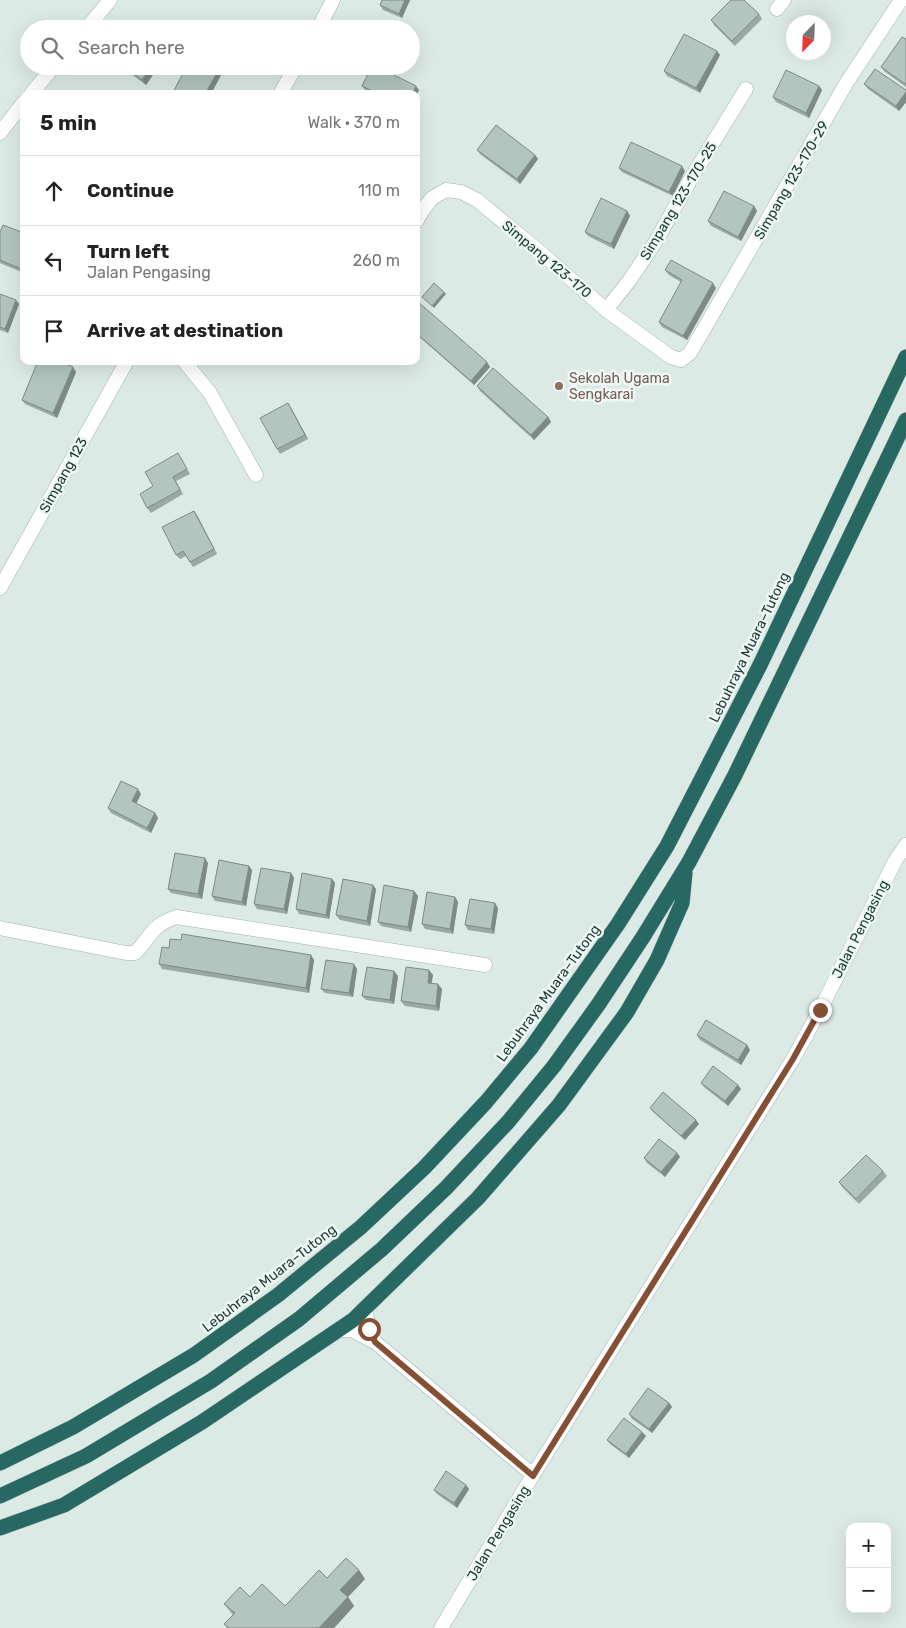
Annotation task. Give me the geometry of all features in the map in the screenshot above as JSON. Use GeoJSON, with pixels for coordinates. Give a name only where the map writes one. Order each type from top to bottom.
{"type":"FeatureCollection","features":[{"type":"Feature","properties":{"kind":"highway","name":"Lebuhraya Muara–Tutong"},"geometry":{"type":"LineString","coordinates":[[0,1463],[73,1427],[194,1356],[278,1295],[360,1227],[424,1168],[486,1102],[531,1048],[618,924],[667,846],[760,665],[906,357]]}},
{"type":"Feature","properties":{"kind":"highway"},"geometry":{"type":"LineString","coordinates":[[0,1496],[86,1456],[211,1381],[299,1319],[382,1249],[446,1188],[508,1122],[554,1066],[643,937],[685,869],[735,775],[906,420]]}},
{"type":"Feature","properties":{"kind":"highway"},"geometry":{"type":"LineString","coordinates":[[0,1528],[64,1504],[202,1422],[353,1320],[366,1308],[478,1198],[559,1105],[621,1020],[657,960],[682,902],[685,869]]}},
{"type":"Feature","properties":{"kind":"street"},"geometry":{"type":"LineString","coordinates":[[93,20],[110,0]]}},
{"type":"Feature","properties":{"kind":"street"},"geometry":{"type":"LineString","coordinates":[[323,20],[333,0]]}},
{"type":"Feature","properties":{"kind":"street","name":"Simpang 123-170-29"},"geometry":{"type":"LineString","coordinates":[[681,360],[690,353],[847,82],[901,0]]}},
{"type":"Feature","properties":{"kind":"street"},"geometry":{"type":"LineString","coordinates":[[34,90],[47,75]]}},
{"type":"Feature","properties":{"kind":"street"},"geometry":{"type":"LineString","coordinates":[[282,90],[291,75]]}},
{"type":"Feature","properties":{"kind":"street","name":"Simpang 123-170-25"},"geometry":{"type":"LineString","coordinates":[[606,310],[629,281],[656,240],[746,89]]}},
{"type":"Feature","properties":{"kind":"street"},"geometry":{"type":"LineString","coordinates":[[0,133],[20,107]]}},
{"type":"Feature","properties":{"kind":"street","name":"Simpang 123-170"},"geometry":{"type":"LineString","coordinates":[[420,216],[432,198],[446,190],[461,192],[477,200],[606,310],[670,357],[681,360]]}},
{"type":"Feature","properties":{"kind":"street","name":"Simpang 123"},"geometry":{"type":"LineString","coordinates":[[0,588],[125,365]]}},
{"type":"Feature","properties":{"kind":"street"},"geometry":{"type":"LineString","coordinates":[[187,365],[210,393],[256,475]]}},
{"type":"Feature","properties":{"kind":"street","name":"Jalan Pengasing"},"geometry":{"type":"LineString","coordinates":[[441,1628],[533,1476],[793,1059],[820,1010],[895,861],[906,845]]}},
{"type":"Feature","properties":{"kind":"street"},"geometry":{"type":"LineString","coordinates":[[0,928],[126,953],[135,953],[150,932],[161,923],[176,917],[485,965]]}},
{"type":"Feature","properties":{"kind":"street"},"geometry":{"type":"LineString","coordinates":[[366,1308],[369,1329],[375,1342]]}},
{"type":"Feature","properties":{"kind":"street"},"geometry":{"type":"LineString","coordinates":[[338,1330],[352,1330],[375,1342],[533,1476]]}},
{"type":"Feature","properties":{"kind":"building"},"geometry":{"type":"Polygon","coordinates":[[[382,0],[405,0],[399,14],[380,5],[382,0]]]}},
{"type":"Feature","properties":{"kind":"building"},"geometry":{"type":"Polygon","coordinates":[[[731,0],[744,0],[759,14],[732,41],[711,20],[731,0]]]}},
{"type":"Feature","properties":{"kind":"building"},"geometry":{"type":"Polygon","coordinates":[[[684,34],[717,51],[696,88],[664,71],[684,34]]]}},
{"type":"Feature","properties":{"kind":"building"},"geometry":{"type":"Polygon","coordinates":[[[902,37],[906,39],[905,84],[881,67],[902,37]]]}},
{"type":"Feature","properties":{"kind":"building"},"geometry":{"type":"Polygon","coordinates":[[[875,69],[906,90],[896,106],[864,84],[875,69]]]}},
{"type":"Feature","properties":{"kind":"building"},"geometry":{"type":"Polygon","coordinates":[[[786,70],[819,86],[806,113],[773,97],[786,70]]]}},
{"type":"Feature","properties":{"kind":"building"},"geometry":{"type":"Polygon","coordinates":[[[135,75],[146,75],[142,80],[135,75]]]}},
{"type":"Feature","properties":{"kind":"building"},"geometry":{"type":"Polygon","coordinates":[[[182,75],[216,75],[207,90],[174,90],[182,75]]]}},
{"type":"Feature","properties":{"kind":"building"},"geometry":{"type":"Polygon","coordinates":[[[368,75],[394,75],[416,86],[414,90],[370,90],[362,86],[368,75]]]}},
{"type":"Feature","properties":{"kind":"building"},"geometry":{"type":"Polygon","coordinates":[[[496,125],[535,155],[517,179],[477,150],[496,125]]]}},
{"type":"Feature","properties":{"kind":"building"},"geometry":{"type":"Polygon","coordinates":[[[631,142],[682,166],[669,192],[619,168],[631,142]]]}},
{"type":"Feature","properties":{"kind":"building"},"geometry":{"type":"Polygon","coordinates":[[[724,191],[754,206],[738,237],[708,221],[724,191]]]}},
{"type":"Feature","properties":{"kind":"building"},"geometry":{"type":"Polygon","coordinates":[[[601,198],[627,211],[611,244],[585,232],[601,198]]]}},
{"type":"Feature","properties":{"kind":"building"},"geometry":{"type":"Polygon","coordinates":[[[3,225],[20,231],[20,268],[0,260],[0,232],[3,225]]]}},
{"type":"Feature","properties":{"kind":"building"},"geometry":{"type":"Polygon","coordinates":[[[671,260],[713,283],[683,336],[659,322],[682,280],[665,270],[671,260]]]}},
{"type":"Feature","properties":{"kind":"building"},"geometry":{"type":"Polygon","coordinates":[[[434,283],[444,292],[432,306],[422,297],[434,283]]]}},
{"type":"Feature","properties":{"kind":"building"},"geometry":{"type":"Polygon","coordinates":[[[0,294],[16,300],[5,329],[0,327],[0,294]]]}},
{"type":"Feature","properties":{"kind":"building"},"geometry":{"type":"Polygon","coordinates":[[[420,304],[487,362],[471,381],[420,336],[420,304]]]}},
{"type":"Feature","properties":{"kind":"building"},"geometry":{"type":"Polygon","coordinates":[[[36,365],[68,365],[73,367],[53,413],[22,400],[36,365]]]}},
{"type":"Feature","properties":{"kind":"building"},"geometry":{"type":"Polygon","coordinates":[[[493,368],[548,417],[531,435],[477,386],[493,368]]]}},
{"type":"Feature","properties":{"kind":"building"},"geometry":{"type":"Polygon","coordinates":[[[288,403],[305,435],[277,449],[260,418],[288,403]]]}},
{"type":"Feature","properties":{"kind":"building"},"geometry":{"type":"Polygon","coordinates":[[[178,453],[187,469],[173,477],[180,490],[147,508],[140,494],[153,486],[145,472],[178,453]]]}},
{"type":"Feature","properties":{"kind":"building"},"geometry":{"type":"Polygon","coordinates":[[[194,511],[214,549],[190,562],[183,551],[176,555],[162,527],[194,511]]]}},
{"type":"Feature","properties":{"kind":"building"},"geometry":{"type":"Polygon","coordinates":[[[121,781],[138,789],[132,801],[155,813],[147,828],[108,808],[121,781]]]}},
{"type":"Feature","properties":{"kind":"building"},"geometry":{"type":"Polygon","coordinates":[[[175,853],[205,858],[198,894],[168,889],[175,853]]]}},
{"type":"Feature","properties":{"kind":"building"},"geometry":{"type":"Polygon","coordinates":[[[219,860],[249,866],[242,902],[212,896],[219,860]]]}},
{"type":"Feature","properties":{"kind":"building"},"geometry":{"type":"Polygon","coordinates":[[[261,868],[291,873],[284,909],[254,904],[261,868]]]}},
{"type":"Feature","properties":{"kind":"building"},"geometry":{"type":"Polygon","coordinates":[[[302,873],[332,879],[326,915],[296,909],[302,873]]]}},
{"type":"Feature","properties":{"kind":"building"},"geometry":{"type":"Polygon","coordinates":[[[343,879],[373,885],[367,921],[336,915],[343,879]]]}},
{"type":"Feature","properties":{"kind":"building"},"geometry":{"type":"Polygon","coordinates":[[[384,885],[414,891],[408,927],[378,922],[384,885]]]}},
{"type":"Feature","properties":{"kind":"building"},"geometry":{"type":"Polygon","coordinates":[[[427,892],[455,897],[450,929],[422,924],[427,892]]]}},
{"type":"Feature","properties":{"kind":"building"},"geometry":{"type":"Polygon","coordinates":[[[470,899],[495,903],[491,929],[465,925],[470,899]]]}},
{"type":"Feature","properties":{"kind":"building"},"geometry":{"type":"Polygon","coordinates":[[[182,934],[311,955],[306,988],[159,964],[162,947],[169,948],[170,939],[181,940],[182,934]]]}},
{"type":"Feature","properties":{"kind":"building"},"geometry":{"type":"Polygon","coordinates":[[[326,960],[354,964],[349,993],[321,989],[326,960]]]}},
{"type":"Feature","properties":{"kind":"building"},"geometry":{"type":"Polygon","coordinates":[[[367,967],[394,971],[390,1000],[362,996],[367,967]]]}},
{"type":"Feature","properties":{"kind":"building"},"geometry":{"type":"Polygon","coordinates":[[[406,967],[429,970],[428,983],[438,984],[436,1006],[401,1001],[406,967]]]}},
{"type":"Feature","properties":{"kind":"building"},"geometry":{"type":"Polygon","coordinates":[[[706,1020],[747,1045],[738,1060],[697,1035],[706,1020]]]}},
{"type":"Feature","properties":{"kind":"building"},"geometry":{"type":"Polygon","coordinates":[[[713,1066],[738,1085],[725,1101],[701,1083],[713,1066]]]}},
{"type":"Feature","properties":{"kind":"building"},"geometry":{"type":"Polygon","coordinates":[[[663,1092],[696,1120],[681,1136],[650,1108],[663,1092]]]}},
{"type":"Feature","properties":{"kind":"building"},"geometry":{"type":"Polygon","coordinates":[[[659,1139],[677,1153],[661,1172],[644,1158],[659,1139]]]}},
{"type":"Feature","properties":{"kind":"building"},"geometry":{"type":"Polygon","coordinates":[[[866,1155],[883,1171],[856,1199],[839,1182],[866,1155]]]}},
{"type":"Feature","properties":{"kind":"building"},"geometry":{"type":"Polygon","coordinates":[[[648,1388],[669,1403],[649,1429],[629,1414],[648,1388]]]}},
{"type":"Feature","properties":{"kind":"building"},"geometry":{"type":"Polygon","coordinates":[[[624,1418],[642,1432],[626,1454],[607,1440],[624,1418]]]}},
{"type":"Feature","properties":{"kind":"building"},"geometry":{"type":"Polygon","coordinates":[[[446,1471],[466,1485],[454,1503],[434,1490],[446,1471]]]}},
{"type":"Feature","properties":{"kind":"building"},"geometry":{"type":"Polygon","coordinates":[[[346,1558],[359,1570],[340,1590],[348,1597],[319,1628],[229,1628],[224,1624],[235,1613],[224,1604],[240,1587],[250,1597],[262,1584],[285,1606],[319,1570],[327,1578],[346,1558]]]}},
{"type":"Feature","properties":{"kind":"place","name":"Sekolah Ugama Sengkarai"},"geometry":{"type":"Point","coordinates":[559,386]}},
{"type":"Feature","properties":{"kind":"route"},"geometry":{"type":"LineString","coordinates":[[369,1329],[375,1342],[533,1476],[793,1059],[820,1010]]}}]}
